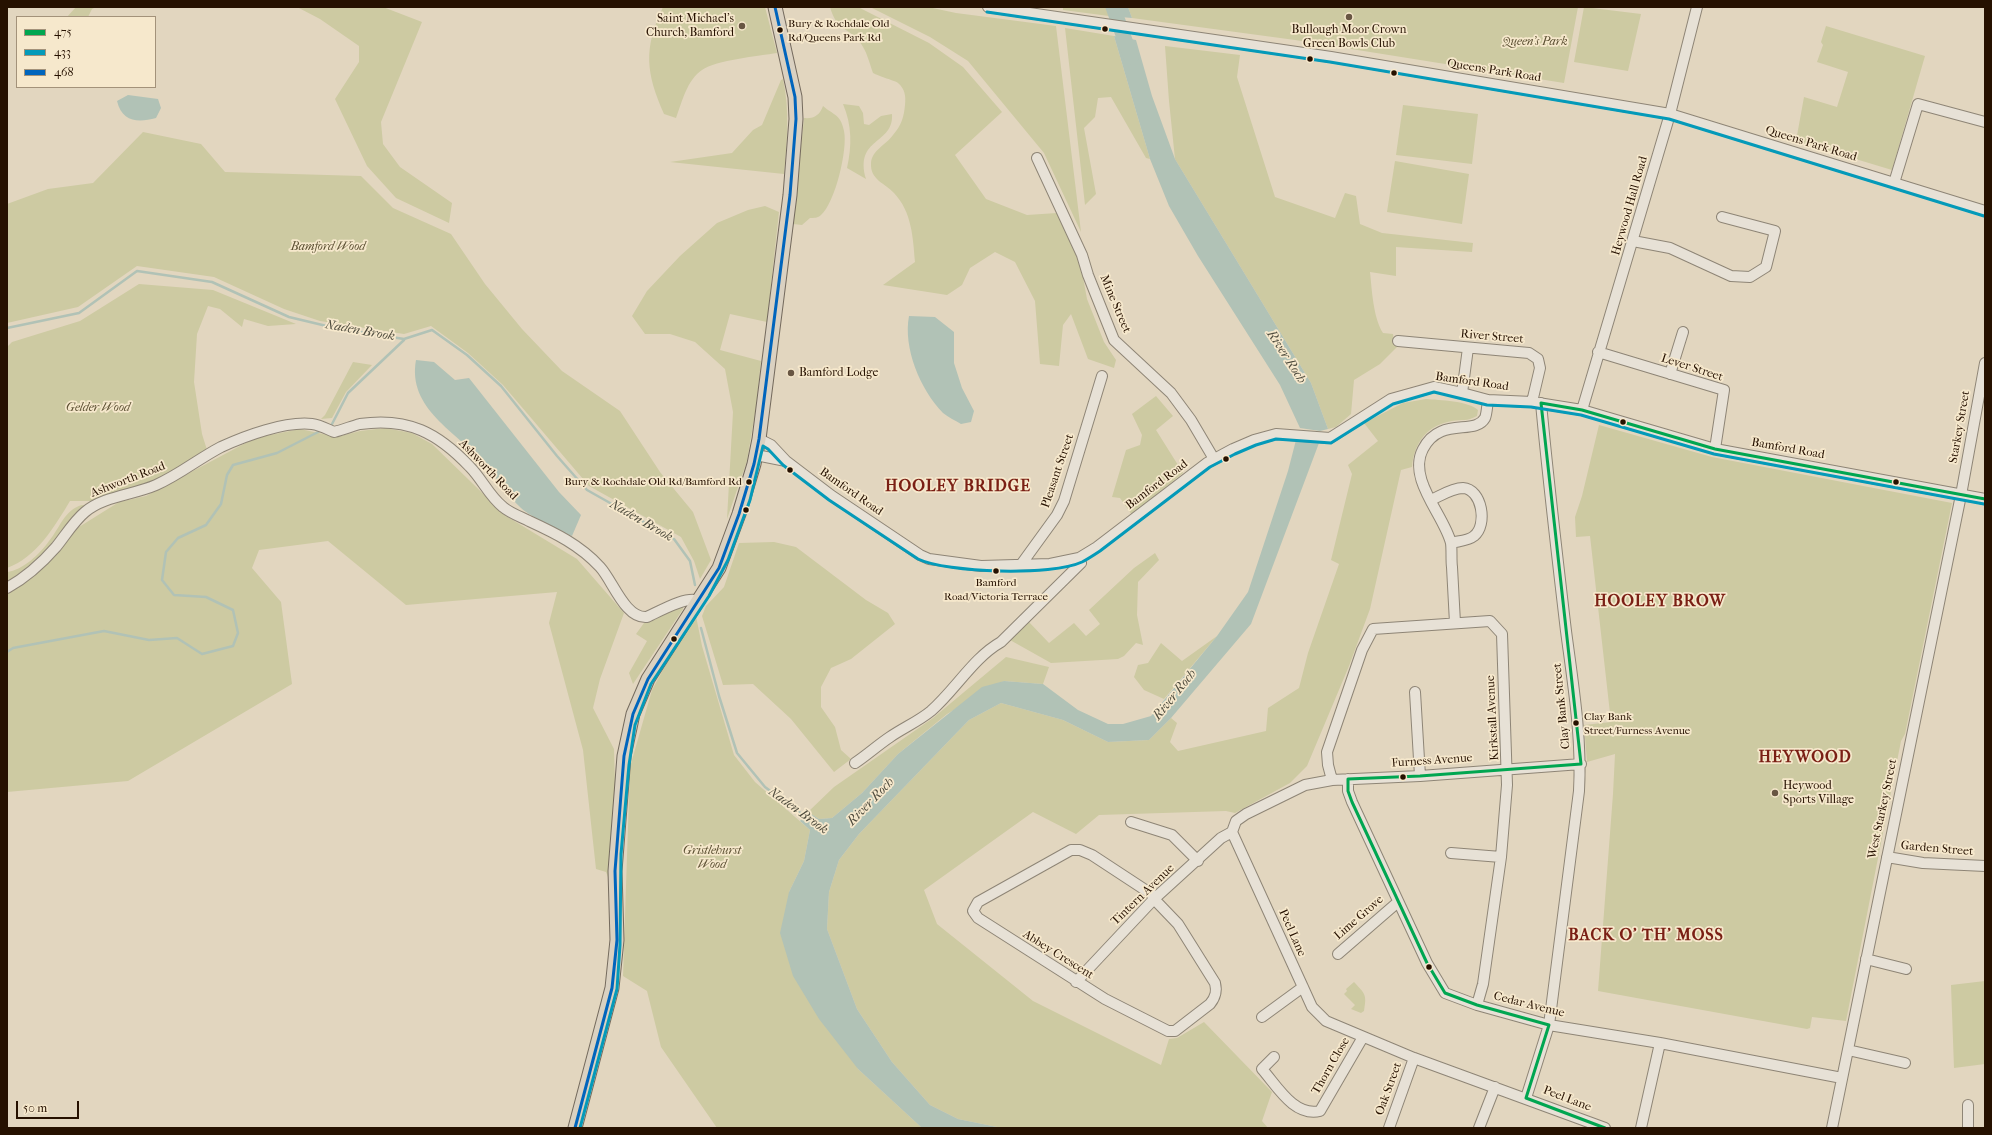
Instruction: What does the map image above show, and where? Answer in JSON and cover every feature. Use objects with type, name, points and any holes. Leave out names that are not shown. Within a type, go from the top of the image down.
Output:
[{"type":"main road","points":[[575,1128],[612,988],[617,940],[615,871],[624,756],[633,714],[648,679],[719,568],[740,514],[759,439],[790,195],[796,119],[795,97],[775,7]]},
{"type":"street","name":"Queens Park Road","points":[[988,7],[1375,64],[1670,114],[1985,211]]},
{"type":"street","name":"Heywood Hall Road","points":[[1582,410],[1670,114],[1697,7]]},
{"type":"street","points":[[1894,183],[1918,104],[1985,122]]},
{"type":"street","name":"Mine Street","points":[[1037,158],[1082,255],[1114,340],[1171,393],[1191,420],[1214,459]]},
{"type":"street","points":[[1633,241],[1670,248],[1731,276],[1750,277],[1766,267],[1775,231],[1722,217]]},
{"type":"street","points":[[1670,374],[1683,332]]},
{"type":"street","name":"River Street","points":[[1398,341],[1529,353],[1538,359],[1540,368],[1537,403]]},
{"type":"street","points":[[1462,393],[1468,348]]},
{"type":"street","name":"Lever Street","points":[[1598,352],[1724,390],[1715,449]]},
{"type":"street","name":"Starkey Street","points":[[1961,495],[1984,382],[1985,363]]},
{"type":"street","name":"Pleasant Street","points":[[1020,566],[1057,515],[1064,501],[1102,376]]},
{"type":"street","name":"Bamford Road","points":[[759,439],[771,445],[786,461],[832,496],[920,555],[940,561],[981,566],[1050,564],[1080,558],[1214,459],[1254,440],[1276,434],[1330,438],[1391,399],[1434,387],[1488,400],[1537,403],[1582,410],[1715,449],[1985,499]]},
{"type":"street","points":[[1455,622],[1450,543],[1420,477],[1422,450],[1434,436],[1441,431],[1455,427],[1473,427],[1481,423],[1486,415],[1488,400]]},
{"type":"street","name":"Clay Bank Street","points":[[1526,1098],[1549,1025],[1579,791],[1581,764],[1578,725],[1537,403]]},
{"type":"street","name":"Ashworth Road","points":[[7,588],[19,581],[55,548],[85,512],[101,503],[155,486],[221,448],[254,434],[294,425],[310,424],[320,426],[334,432],[358,425],[377,423],[402,424],[417,427],[441,441],[471,467],[504,509],[571,542],[600,567],[625,606],[635,615],[641,618],[647,617],[686,600],[695,599],[699,601]]},
{"type":"street","name":"Bamford Road","points":[[756,455],[786,461]]},
{"type":"street","points":[[1431,500],[1458,488],[1470,490],[1479,500],[1481,519],[1479,532],[1474,537],[1467,540],[1450,543]]},
{"type":"street","name":"West Starkey Street","points":[[1832,1128],[1886,857],[1961,495]]},
{"type":"street","points":[[855,764],[888,738],[929,712],[944,699],[977,660],[1001,642],[1081,563],[1080,558]]},
{"type":"street","name":"Kirkstall Avenue","points":[[1332,780],[1328,765],[1327,752],[1362,650],[1373,629],[1455,622],[1490,622],[1502,634],[1508,769],[1501,858],[1483,984],[1477,1005]]},
{"type":"street","points":[[1415,692],[1420,776]]},
{"type":"street","name":"Furness Avenue","points":[[1332,780],[1420,776],[1581,764]]},
{"type":"street","name":"Cedar Avenue","points":[[1348,779],[1348,791],[1352,802],[1427,963],[1445,993],[1477,1005],[1549,1025],[1660,1043],[1842,1078]]},
{"type":"street","points":[[1232,832],[1236,821],[1246,814],[1305,785],[1332,780]]},
{"type":"street","points":[[1131,822],[1172,835],[1198,861]]},
{"type":"street","name":"Tintern Avenue","points":[[1076,982],[1155,898],[1198,861],[1221,838],[1232,832]]},
{"type":"street","name":"Peel Lane","points":[[1232,832],[1312,1007],[1326,1021],[1414,1058],[1605,1128]]},
{"type":"street","name":"Abbey Crescent","points":[[1076,850],[1092,855],[1155,898],[1178,924],[1215,983],[1216,992],[1210,1004],[1179,1029],[1168,1031],[1105,999],[1076,982],[978,918],[973,910],[974,906],[978,902],[1061,854],[1076,850]]},
{"type":"street","points":[[1451,853],[1501,858]]},
{"type":"street","name":"Garden Street","points":[[1886,857],[1923,863],[1985,866]]},
{"type":"street","name":"Lime Grove","points":[[1338,954],[1398,902]]},
{"type":"street","points":[[1866,959],[1906,969]]},
{"type":"street","points":[[1262,1017],[1303,987]]},
{"type":"street","name":"Thorn Close","points":[[1274,1057],[1262,1069],[1292,1104],[1313,1113],[1320,1111],[1363,1037]]},
{"type":"street","points":[[1641,1128],[1660,1043]]},
{"type":"street","points":[[1848,1050],[1905,1063]]},
{"type":"street","name":"Oak Street","points":[[1389,1128],[1414,1058]]},
{"type":"street","points":[[1479,1128],[1495,1087]]},
{"type":"street","points":[[1968,1105],[1968,1128]]},
{"type":"green space","points":[[76,7],[96,7],[92,9],[88,16],[68,16]]},
{"type":"green space","points":[[297,7],[383,7],[422,22],[381,122],[383,144],[400,167],[452,203],[449,223],[396,198],[367,166],[335,99],[359,62],[359,46],[320,19]]},
{"type":"green space","points":[[663,7],[765,7],[777,53],[727,61],[702,70],[692,79],[676,118],[664,114],[653,86],[649,61],[652,36]]},
{"type":"green space","points":[[830,7],[858,7],[929,43],[963,67],[1002,112],[955,155],[986,199],[1027,215],[1057,213],[1062,219],[1080,261],[1087,299],[1104,342],[1116,360],[1114,368],[1088,359],[1071,314],[1063,325],[1059,366],[1040,364],[1035,301],[1015,262],[995,252],[970,268],[962,285],[947,295],[883,285],[915,262],[910,226],[905,208],[894,193],[875,177],[871,169],[872,158],[896,132],[902,121],[905,102],[904,90],[898,83],[873,73],[862,45],[854,36],[839,24]]},
{"type":"green space","points":[[870,7],[928,7],[956,13],[1056,26],[1081,232],[1044,153],[968,61],[930,37]]},
{"type":"green space","points":[[1063,7],[1106,7],[1109,16],[1063,10]]},
{"type":"green space","name":"Queen's Park","points":[[1128,7],[1578,7],[1564,83],[1295,40],[1132,18]]},
{"type":"green space","points":[[1584,7],[1641,14],[1628,71],[1574,62]]},
{"type":"green space","points":[[1826,26],[1925,56],[1892,170],[1796,141],[1804,97],[1837,107],[1848,72],[1817,62],[1823,45],[1821,42]]},
{"type":"green space","points":[[1065,28],[1114,36],[1150,159],[1146,158],[1111,97],[1098,98],[1095,117],[1084,128],[1096,194],[1085,205]]},
{"type":"green space","points":[[1165,46],[1240,55],[1237,77],[1275,197],[1335,218],[1345,193],[1356,196],[1360,224],[1382,233],[1473,243],[1472,252],[1396,247],[1396,276],[1370,272],[1374,303],[1380,327],[1383,333],[1393,334],[1394,341],[1398,346],[1380,364],[1354,380],[1351,414],[1336,427],[1328,429],[1311,383],[1175,159]]},
{"type":"green space","points":[[783,79],[787,103],[787,138],[784,174],[670,162],[732,153],[753,130],[762,125],[781,80]]},
{"type":"green space","points":[[843,104],[859,106],[863,113],[864,124],[869,125],[881,116],[892,114],[891,124],[887,131],[869,148],[865,155],[864,165],[866,179],[847,168],[850,152],[850,128]]},
{"type":"green space","points":[[1403,105],[1478,114],[1472,164],[1396,155]]},
{"type":"green space","points":[[823,106],[839,118],[843,125],[845,139],[839,175],[831,199],[821,215],[810,218],[802,225],[793,224],[804,118],[816,116]]},
{"type":"green space","name":"Bamford Wood","points":[[143,132],[201,144],[225,172],[361,176],[393,208],[451,234],[485,284],[522,329],[562,371],[620,411],[660,472],[693,512],[711,560],[700,579],[694,561],[681,537],[589,486],[503,385],[468,353],[431,326],[404,334],[320,321],[284,309],[214,277],[137,266],[78,307],[7,323],[7,204],[48,189],[93,183]]},
{"type":"green space","points":[[1395,161],[1469,174],[1462,224],[1387,212]]},
{"type":"green space","points":[[765,206],[779,212],[767,322],[730,314],[720,350],[761,361],[756,407],[747,461],[727,519],[733,412],[725,369],[695,342],[670,334],[645,334],[632,316],[647,291],[680,256],[717,223],[748,210]]},
{"type":"green space","name":"Gelder Wood","points":[[139,284],[213,290],[296,324],[268,326],[244,319],[242,327],[220,309],[208,306],[197,334],[194,382],[202,434],[207,450],[163,479],[99,501],[70,501],[51,531],[36,549],[27,557],[7,568],[7,347],[12,342],[80,321]]},
{"type":"green space","points":[[353,362],[372,365],[346,392],[332,418],[321,419],[325,415]]},
{"type":"green space","points":[[1156,396],[1173,416],[1156,430],[1183,473],[1132,515],[1120,498],[1112,497],[1126,450],[1140,445],[1142,435],[1132,414]]},
{"type":"green space","points":[[1426,399],[1454,402],[1474,407],[1478,410],[1477,416],[1467,420],[1452,421],[1435,426],[1423,436],[1419,443],[1413,458],[1412,467],[1401,470],[1370,609],[1349,666],[1307,766],[1290,783],[1235,813],[1226,811],[1099,815],[1076,834],[1033,812],[924,890],[937,924],[1033,1001],[1161,1065],[1169,1039],[1177,1038],[1204,1022],[1272,1092],[1262,1121],[1268,1128],[1002,1128],[958,1119],[930,1105],[892,1062],[857,1009],[827,929],[829,892],[839,860],[859,834],[969,720],[1001,703],[1063,720],[1108,742],[1149,740],[1171,718],[1177,723],[1170,742],[1178,751],[1266,731],[1268,708],[1299,688],[1308,653],[1339,564],[1331,560],[1352,474],[1348,465],[1378,441],[1364,423],[1403,403]]},
{"type":"green space","points":[[1599,425],[1712,457],[1952,503],[1905,734],[1901,741],[1846,1021],[1812,1017],[1810,1028],[1807,1029],[1598,991],[1615,754],[1587,762],[1584,725],[1611,722],[1590,536],[1576,537],[1575,517],[1582,496]]},
{"type":"green space","points":[[385,428],[412,433],[432,444],[506,516],[577,559],[624,613],[600,679],[593,708],[614,749],[615,784],[610,882],[606,872],[596,869],[583,750],[549,623],[557,592],[406,605],[328,541],[259,550],[252,568],[281,602],[292,684],[128,781],[7,792],[7,593],[56,553],[79,527],[119,502],[146,496],[255,438],[300,429],[337,437],[360,431]]},
{"type":"green space","points":[[82,505],[89,506],[61,538],[30,567],[7,583],[7,572],[13,571],[31,561],[53,536],[67,515],[76,507]]},
{"type":"green space","points":[[774,542],[796,547],[866,600],[888,613],[895,624],[851,659],[831,668],[821,687],[821,707],[835,727],[841,750],[851,759],[834,772],[791,719],[753,684],[723,685],[702,616],[706,606],[724,587],[739,543]]},
{"type":"green space","points":[[1155,553],[1159,560],[1138,582],[1137,615],[1143,645],[1136,643],[1124,656],[1118,659],[1051,663],[1010,640],[1028,621],[1049,643],[1074,623],[1086,636],[1100,624],[1089,610],[1134,568]]},
{"type":"green space","points":[[678,606],[683,606],[683,609],[633,684],[629,673],[647,641],[636,634],[644,623],[656,619]]},
{"type":"green space","name":"Gristlehurst Wood","points":[[695,611],[702,646],[734,755],[755,782],[810,830],[804,861],[789,892],[858,1069],[922,1128],[717,1128],[661,1047],[647,991],[623,976],[630,767],[652,690]]},
{"type":"green space","points":[[1217,636],[1164,699],[1144,690],[1134,677],[1138,665],[1148,663],[1161,643],[1182,661]]},
{"type":"green space","points":[[1006,657],[1049,667],[1043,684],[1004,681],[947,714],[898,754],[862,793],[832,818],[819,819],[808,812],[834,787],[933,718]]},
{"type":"green space","points":[[1985,981],[1985,1064],[1954,1068],[1951,985]]},
{"type":"green space","points":[[1354,982],[1363,992],[1365,998],[1364,1011],[1361,1013],[1351,1009],[1355,1005],[1344,994],[1347,991],[1346,989]]},
{"type":"water","points":[[1106,7],[1128,7],[1132,18],[1109,16]]},
{"type":"water","points":[[1114,36],[1136,40],[1152,96],[1175,159],[1311,383],[1328,429],[1320,431],[1300,428],[1280,385],[1198,256],[1169,206],[1150,159]]},
{"type":"water","points":[[128,95],[158,99],[161,108],[156,118],[149,120],[137,120],[127,117],[119,108],[117,101]]},
{"type":"water","points":[[909,316],[935,317],[954,332],[954,363],[962,388],[974,411],[971,422],[961,424],[943,413],[927,392],[915,368],[911,354],[908,328]]},
{"type":"water","points":[[416,360],[434,362],[455,380],[469,378],[559,492],[581,515],[572,536],[538,519],[521,508],[511,498],[484,463],[436,418],[426,406],[419,392],[415,377]]},
{"type":"water","points":[[1296,440],[1319,443],[1251,624],[1171,718],[1149,740],[1108,742],[1063,720],[1001,703],[969,720],[859,834],[839,860],[829,892],[827,929],[857,1009],[892,1062],[930,1105],[958,1119],[1002,1128],[922,1128],[858,1069],[819,1019],[793,976],[780,933],[789,892],[804,861],[810,830],[800,821],[808,812],[819,819],[832,818],[862,793],[898,754],[982,687],[1004,681],[1043,684],[1078,710],[1108,724],[1123,724],[1151,716],[1217,636],[1248,592],[1288,471]]},
{"type":"waterway","name":"River Roch","points":[[1113,7],[1131,57]]},
{"type":"waterway","name":"Naden Brook","points":[[7,328],[79,313],[137,271],[212,282],[289,317],[335,328],[404,339],[432,330],[467,355],[501,386],[557,456],[587,490],[674,539],[690,561],[695,585]]},
{"type":"waterway","points":[[329,427],[331,426],[348,393],[404,340]]},
{"type":"waterway","points":[[7,652],[13,648],[104,631],[149,640],[177,638],[202,654],[233,646],[238,633],[233,610],[206,597],[174,595],[162,580],[166,552],[178,538],[206,525],[221,504],[227,475],[233,465],[277,453],[322,430]]},
{"type":"waterway","name":"Naden Brook","points":[[701,628],[719,696],[737,753],[765,787],[806,817]]},
{"type":"transit line","name":"468","points":[[575,1128],[612,988],[617,940],[615,871],[624,756],[633,714],[648,679],[719,568],[739,514],[754,464],[759,439],[790,195],[796,119],[795,97],[775,7]]},
{"type":"transit line","name":"433","points":[[987,12],[1330,62],[1669,119],[1984,216]]},
{"type":"transit line","name":"433","points":[[580,1128],[617,989],[620,945],[621,854],[629,765],[635,725],[651,684],[709,596],[728,560],[750,500],[763,446],[768,449],[783,465],[829,500],[918,559],[932,564],[975,570],[1025,571],[1068,566],[1082,562],[1100,551],[1210,467],[1235,454],[1256,445],[1276,439],[1331,443],[1393,404],[1434,392],[1487,405],[1531,407],[1581,415],[1714,454],[1984,504]]},
{"type":"transit line","name":"475","points":[[1541,403],[1582,410],[1715,449],[1985,499]]},
{"type":"transit line","name":"475","points":[[1541,403],[1581,764]]},
{"type":"transit line","name":"475","points":[[1348,779],[1420,776],[1581,764]]},
{"type":"transit line","name":"475","points":[[1348,779],[1348,791],[1352,802],[1427,963],[1445,993],[1477,1005],[1549,1025]]},
{"type":"transit line","name":"475","points":[[1526,1098],[1549,1025]]},
{"type":"transit line","name":"475","points":[[1526,1098],[1605,1128]]},
{"type":"place","name":"Bullough Moor Crown Green Bowls Club","points":[[1349,17]]},
{"type":"place","name":"Saint Michael's Church, Bamford","points":[[742,26]]},
{"type":"place","name":"Bury & Rochdale Old Rd/Queens Park Rd","points":[[780,30]]},
{"type":"place","name":"Bamford Lodge","points":[[791,373]]},
{"type":"place","name":"Bury & Rochdale Old Rd/Bamford Rd","points":[[749,482]]},
{"type":"place","name":"Bamford Road/Victoria Terrace","points":[[996,571]]},
{"type":"place","name":"Clay Bank Street/Furness Avenue","points":[[1576,723]]},
{"type":"place","name":"Heywood Sports Village","points":[[1775,793]]},
{"type":"district","name":"HOOLEY BRIDGE","points":[[958,487]]},
{"type":"district","name":"HOOLEY BROW","points":[[1660,602]]},
{"type":"district","name":"HEYWOOD","points":[[1805,758]]},
{"type":"district","name":"BACK O' TH' MOSS","points":[[1646,936]]}]
